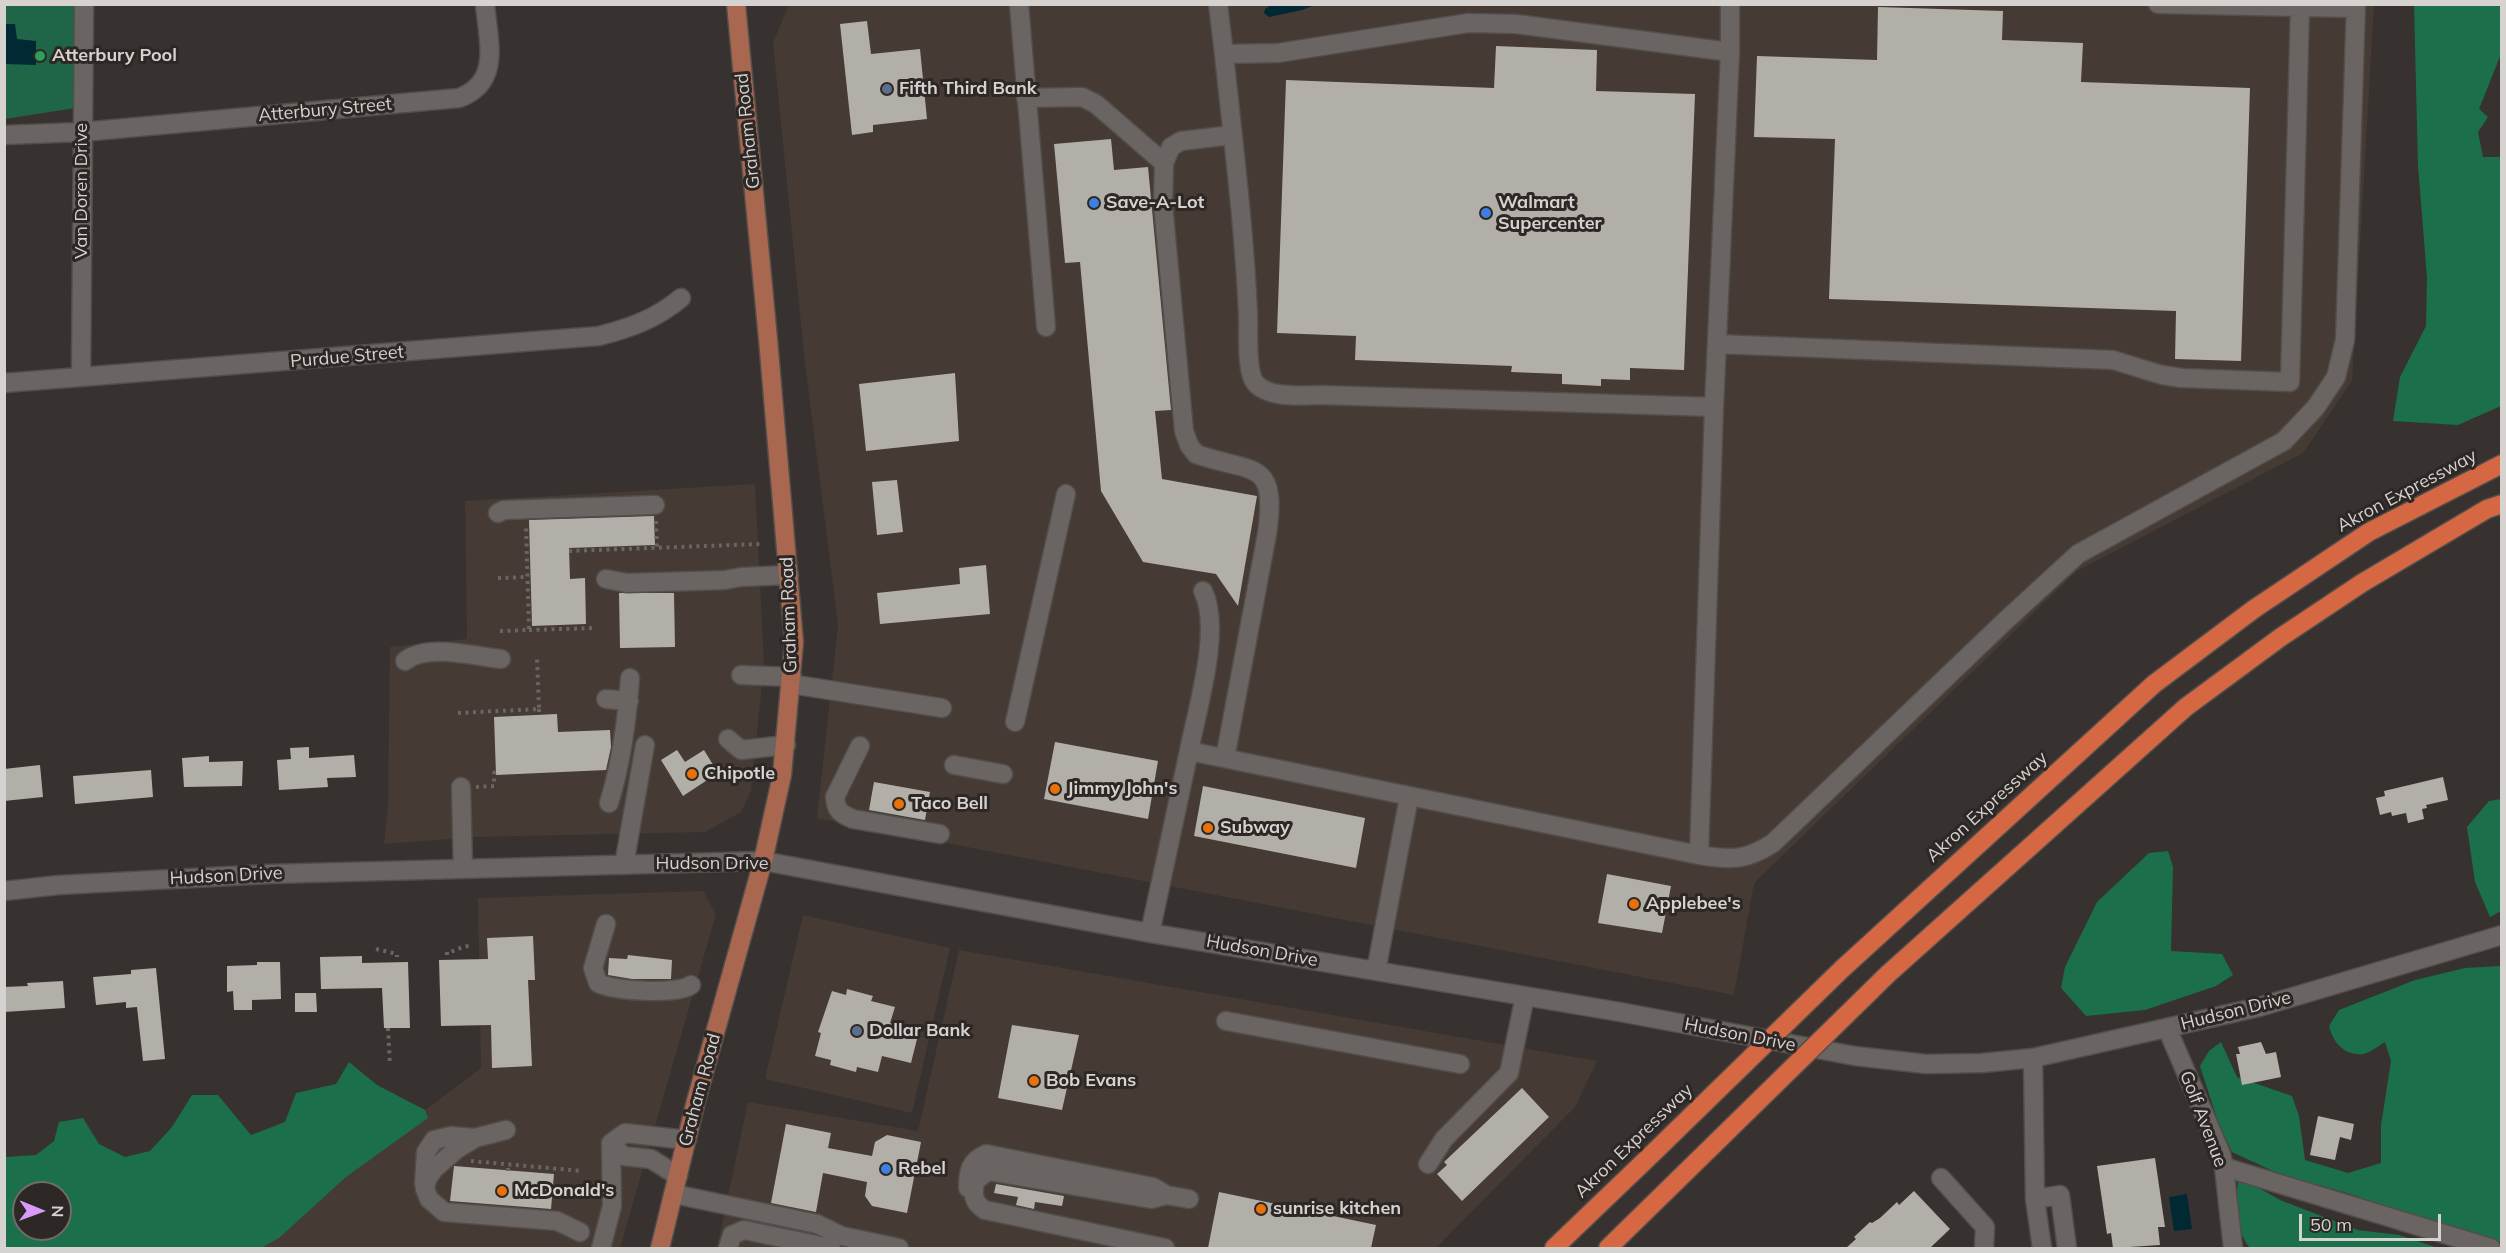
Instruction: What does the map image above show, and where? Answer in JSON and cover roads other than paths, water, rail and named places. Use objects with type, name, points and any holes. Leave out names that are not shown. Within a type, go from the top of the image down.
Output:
[{"type":"highway","name":"Akron Expressway","points":[[1554,1248],[1842,969],[2163,677],[2254,609],[2369,532],[2502,464]]},
{"type":"highway","points":[[1608,1248],[1888,974],[2186,707],[2281,637],[2362,583],[2487,509],[2502,504]]},
{"type":"main road","name":"Graham Road","points":[[660,1248],[763,861],[782,775],[792,680],[794,642],[789,575],[736,4]]},
{"type":"street","name":"Van Doren Drive","points":[[81,377],[84,4]]},
{"type":"street","name":"Atterbury Street","points":[[4,135],[82,132],[459,98],[476,90],[487,75],[489,44],[484,4]]},
{"type":"street","points":[[1018,4],[1046,327]]},
{"type":"street","points":[[1218,4],[1233,135],[1248,309],[1250,371],[1255,383],[1264,390],[1280,394],[1714,406]]},
{"type":"street","points":[[1699,855],[1730,4]]},
{"type":"street","points":[[1189,751],[1699,855],[1734,859],[1755,855],[1773,843],[2078,554],[2284,441],[2316,407],[2336,377],[2345,340],[2356,6],[2158,4]]},
{"type":"street","points":[[1717,344],[2113,360],[2162,375],[2182,378],[2290,382],[2300,7]]},
{"type":"street","points":[[1224,54],[1278,53],[1468,23],[1516,24],[1730,52]]},
{"type":"street","points":[[1026,98],[1082,98],[1096,104],[1164,163]]},
{"type":"street","points":[[1225,758],[1267,534],[1271,509],[1270,492],[1258,473],[1231,462],[1209,459],[1196,454],[1189,445],[1184,431],[1163,204],[1164,163],[1171,147],[1181,141],[1233,135]]},
{"type":"street","name":"Purdue Street","points":[[4,383],[599,336],[633,328],[666,310],[681,298]]},
{"type":"street","points":[[1015,722],[1066,494]]},
{"type":"street","points":[[498,513],[504,510],[656,508]]},
{"type":"street","points":[[606,579],[627,583],[725,580],[741,576],[789,575]]},
{"type":"street","points":[[1150,933],[1189,751],[1210,639],[1209,603],[1203,591]]},
{"type":"street","points":[[405,661],[412,655],[424,652],[456,653],[501,659]]},
{"type":"street","points":[[741,675],[792,680],[942,708]]},
{"type":"street","points":[[609,803],[624,745],[630,678]]},
{"type":"street","points":[[606,699],[629,701]]},
{"type":"street","points":[[728,739],[741,750],[786,745]]},
{"type":"street","points":[[624,865],[645,746]]},
{"type":"street","points":[[860,746],[835,797],[836,806],[841,814],[854,819],[940,834]]},
{"type":"street","points":[[954,765],[1004,774]]},
{"type":"street","points":[[460,787],[463,869]]},
{"type":"street","points":[[1376,971],[1409,797]]},
{"type":"street","name":"Hudson Drive","points":[[4,891],[59,885],[269,874],[763,861],[1150,933],[1525,996],[1875,1060],[1926,1064],[1982,1063],[2033,1058],[2167,1028],[2259,1007],[2502,935]]},
{"type":"street","points":[[606,924],[593,968],[597,983],[616,988],[678,990],[692,985]]},
{"type":"street","points":[[1428,1164],[1444,1139],[1509,1073],[1525,996]]},
{"type":"street","points":[[1226,1021],[1460,1064]]},
{"type":"street","name":"Golf Avenue","points":[[2167,1028],[2224,1167],[2233,1248]]},
{"type":"street","points":[[2033,1058],[2035,1199],[2042,1248]]},
{"type":"street","points":[[506,1130],[475,1138],[441,1137],[430,1145],[424,1162],[425,1189],[429,1199],[444,1212],[557,1221],[566,1223],[580,1232]]},
{"type":"street","points":[[611,1143],[625,1133],[687,1140]]},
{"type":"street","points":[[611,1143],[623,1156],[651,1159],[678,1176]]},
{"type":"street","points":[[603,1241],[612,1206],[611,1143]]},
{"type":"street","points":[[2224,1167],[2491,1248]]},
{"type":"street","points":[[1165,1248],[985,1210],[978,1206],[973,1196],[975,1181],[988,1171],[1151,1199],[1166,1195],[1189,1199]]},
{"type":"street","points":[[1941,1178],[1985,1227],[1984,1248]]},
{"type":"street","points":[[674,1194],[817,1224],[842,1236],[899,1248]]},
{"type":"street","points":[[2035,1199],[2060,1195],[2067,1248]]},
{"type":"street","points":[[728,1248],[732,1235],[744,1230],[831,1248]]},
{"type":"water","points":[[1271,5],[1315,5],[1269,17],[1264,13],[1265,9]]},
{"type":"water","name":"Atterbury Pool","points":[[5,24],[15,24],[17,39],[36,41],[36,65],[5,64]]},
{"type":"water","points":[[2187,1194],[2192,1229],[2174,1231],[2169,1197]]},
{"type":"place","name":"Atterbury Pool","points":[[40,56]]},
{"type":"place","name":"Fifth Third Bank","points":[[887,89]]},
{"type":"place","name":"Save-A-Lot","points":[[1094,203]]},
{"type":"place","name":"Walmart Supercenter","points":[[1486,213]]},
{"type":"place","name":"Chipotle","points":[[692,774]]},
{"type":"place","name":"Jimmy John's","points":[[1055,789]]},
{"type":"place","name":"Taco Bell","points":[[899,804]]},
{"type":"place","name":"Subway","points":[[1208,828]]},
{"type":"place","name":"Applebee's","points":[[1634,904]]},
{"type":"place","name":"Dollar Bank","points":[[857,1031]]},
{"type":"place","name":"Bob Evans","points":[[1034,1081]]},
{"type":"place","name":"Rebel","points":[[886,1169]]},
{"type":"place","name":"McDonald's","points":[[502,1191]]},
{"type":"place","name":"sunrise kitchen","points":[[1261,1209]]}]
